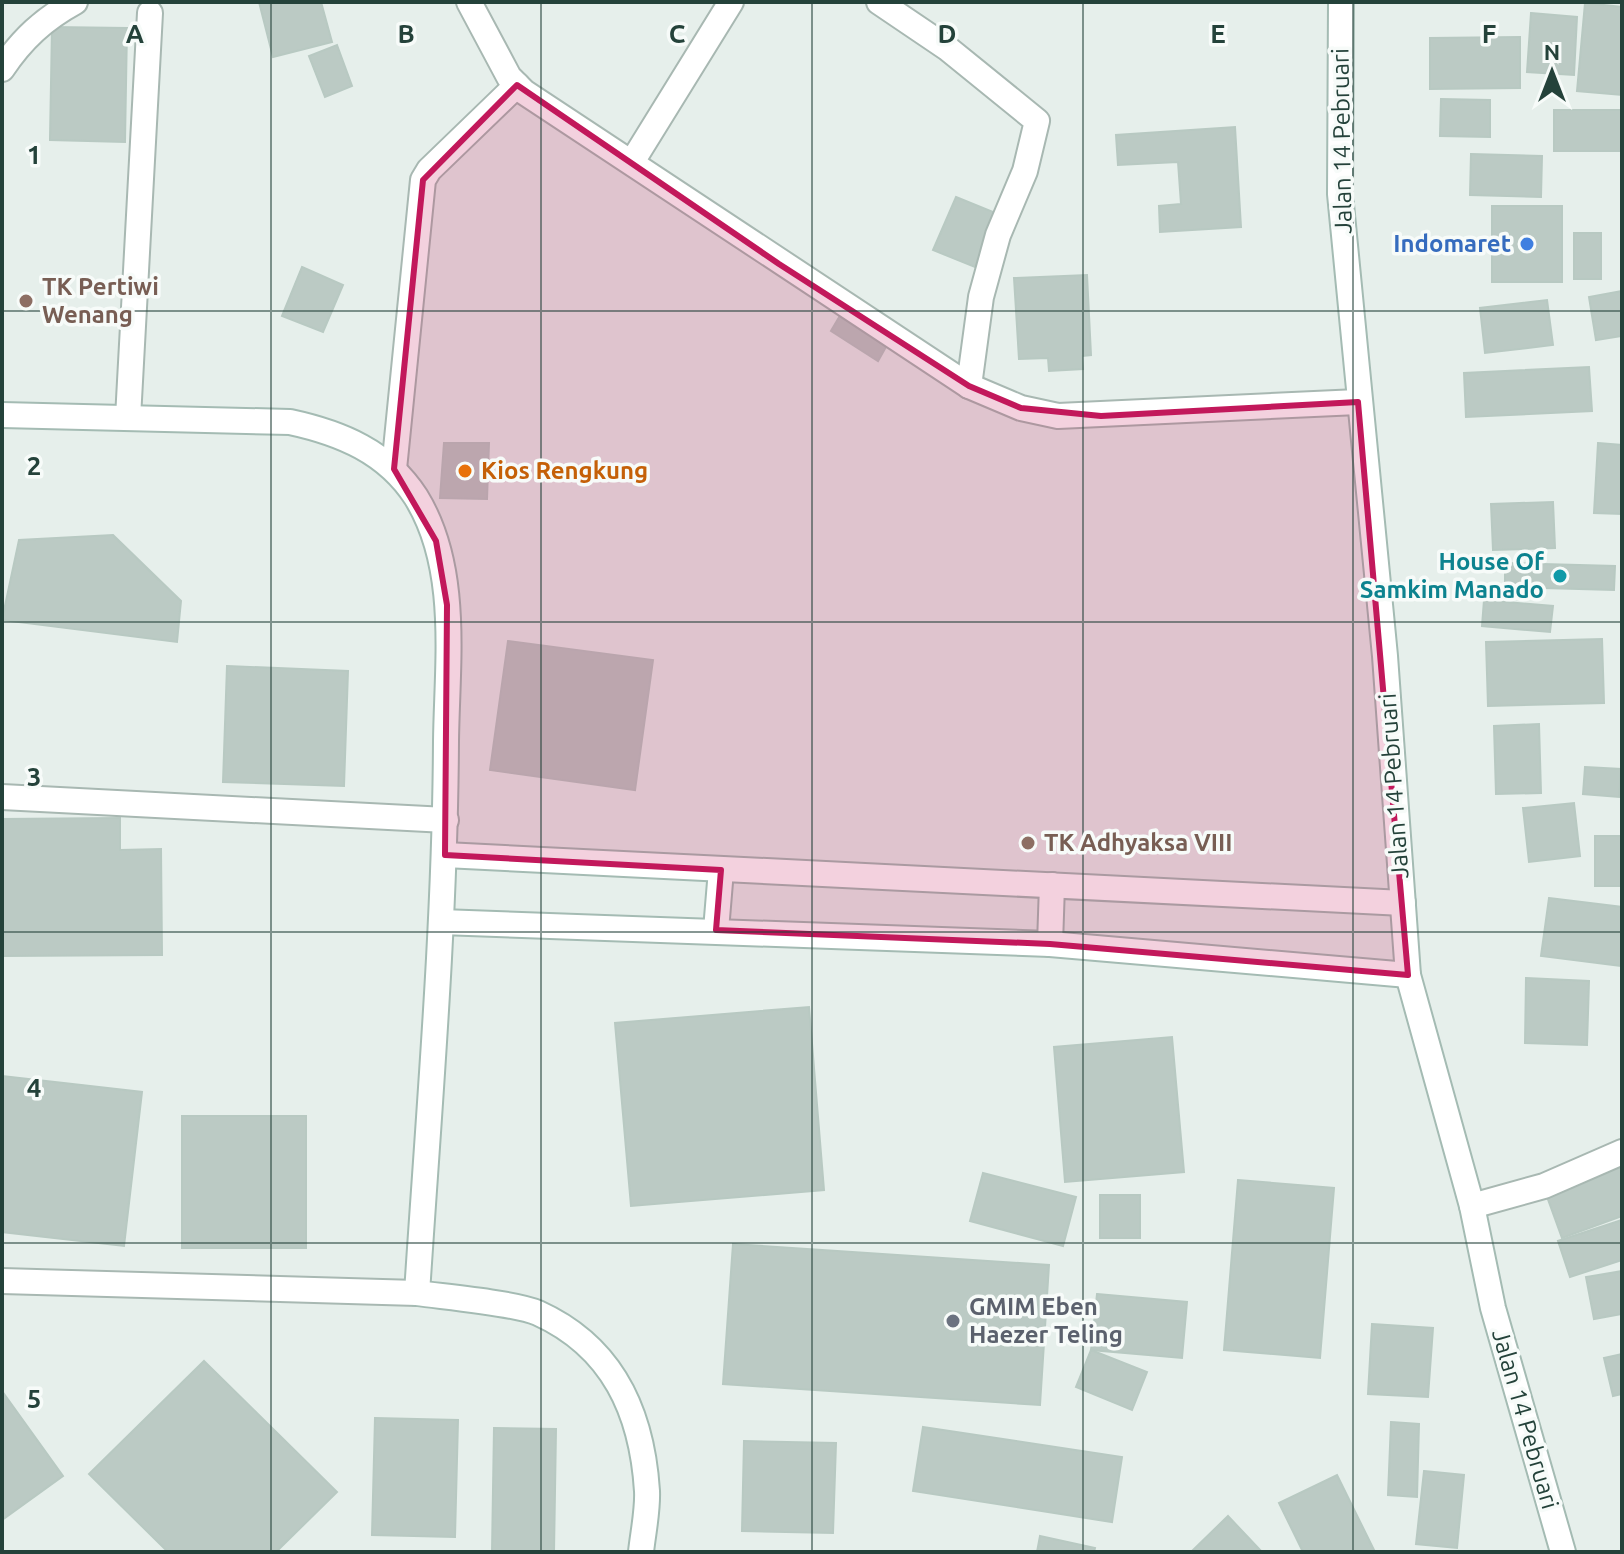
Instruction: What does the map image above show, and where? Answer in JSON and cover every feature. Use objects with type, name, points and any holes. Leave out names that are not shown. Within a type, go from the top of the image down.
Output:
[{"type":"street","points":[[2,69],[20,43],[50,16],[75,2]]},
{"type":"street","points":[[469,2],[517,85],[565,121],[632,162],[779,264],[969,386],[1021,408],[1058,416],[1358,402]]},
{"type":"street","points":[[632,162],[731,2]]},
{"type":"street","points":[[879,2],[947,48],[1037,121],[1025,171],[998,235],[981,297],[969,386]]},
{"type":"street","name":"Jalan 14 Pebruari","points":[[1341,2],[1340,194],[1385,656],[1408,975],[1472,1206],[1493,1308],[1563,1552]]},
{"type":"street","points":[[128,418],[150,13]]},
{"type":"street","points":[[394,469],[423,180],[429,170],[517,85]]},
{"type":"street","points":[[2,415],[290,422],[327,430],[362,446],[394,469],[416,498],[436,541],[447,605],[445,855],[417,1293]]},
{"type":"street","points":[[2,797],[446,820]]},
{"type":"street","points":[[445,855],[1403,903]]},
{"type":"street","points":[[716,930],[721,870]]},
{"type":"street","points":[[1050,944],[1052,885]]},
{"type":"street","points":[[441,922],[1050,944],[1408,975]]},
{"type":"street","points":[[1472,1206],[1544,1186],[1622,1152]]},
{"type":"street","points":[[2,1281],[417,1293],[536,1312],[593,1347],[617,1378],[635,1422],[647,1492],[641,1552]]},
{"type":"highlighted area","points":[[517,85],[779,264],[969,386],[1021,408],[1101,416],[1358,402],[1408,975],[1050,944],[716,930],[721,870],[445,855],[447,605],[436,541],[394,469],[423,180]]},
{"type":"building","points":[[259,2],[321,2],[332,42],[273,57]]},
{"type":"building","points":[[1585,3],[1622,7],[1622,95],[1577,91]]},
{"type":"building","points":[[1531,13],[1577,17],[1574,75],[1527,72]]},
{"type":"building","points":[[52,27],[127,28],[125,142],[50,140]]},
{"type":"building","points":[[1520,37],[1520,88],[1430,89],[1430,38]]},
{"type":"building","points":[[337,45],[352,86],[325,97],[309,56]]},
{"type":"building","points":[[1441,99],[1490,100],[1490,137],[1440,136]]},
{"type":"building","points":[[1554,110],[1622,110],[1622,151],[1554,151]]},
{"type":"building","points":[[1235,127],[1241,227],[1160,232],[1159,206],[1181,204],[1178,162],[1118,165],[1116,135]]},
{"type":"building","points":[[1471,154],[1542,156],[1541,197],[1470,195]]},
{"type":"building","points":[[956,197],[998,214],[975,267],[933,250]]},
{"type":"building","name":"Indomaret","points":[[1492,206],[1562,206],[1562,282],[1492,282]]},
{"type":"building","points":[[1574,233],[1601,233],[1601,279],[1574,279]]},
{"type":"building","points":[[302,267],[343,285],[323,332],[282,316]]},
{"type":"building","points":[[1087,275],[1091,355],[1082,356],[1083,369],[1049,371],[1048,358],[1019,359],[1014,278]]},
{"type":"building","points":[[1622,291],[1622,336],[1596,340],[1589,297]]},
{"type":"building","points":[[1547,300],[1553,345],[1485,353],[1480,308]]},
{"type":"building","points":[[841,314],[887,345],[878,361],[831,331]]},
{"type":"building","points":[[1589,367],[1592,411],[1466,417],[1464,373]]},
{"type":"building","name":"Kios Rengkung","points":[[444,443],[489,443],[487,499],[440,498]]},
{"type":"building","points":[[1598,443],[1622,445],[1622,514],[1594,513]]},
{"type":"building","points":[[1553,502],[1555,548],[1493,550],[1491,504]]},
{"type":"building","points":[[113,535],[181,601],[177,642],[2,620],[19,540]]},
{"type":"building","name":"House Of Samkim Manado","points":[[1505,563],[1615,566],[1614,590],[1505,587]]},
{"type":"building","points":[[1484,600],[1553,606],[1550,632],[1482,626]]},
{"type":"building","points":[[1602,639],[1604,703],[1488,706],[1486,642]]},
{"type":"building","points":[[508,641],[653,660],[635,790],[490,770]]},
{"type":"building","points":[[227,666],[348,671],[344,786],[223,782]]},
{"type":"building","points":[[1539,724],[1541,793],[1496,794],[1494,726]]},
{"type":"building","points":[[1585,767],[1621,769],[1619,797],[1583,794]]},
{"type":"building","points":[[1574,803],[1580,856],[1529,862],[1523,808]]},
{"type":"building","points":[[120,818],[120,850],[161,849],[162,955],[3,956],[2,819]]},
{"type":"building","points":[[1595,836],[1622,836],[1622,886],[1595,886]]},
{"type":"building","points":[[1549,898],[1622,907],[1622,966],[1541,956]]},
{"type":"building","points":[[1526,978],[1589,981],[1587,1045],[1525,1043]]},
{"type":"building","points":[[809,1007],[824,1190],[631,1206],[615,1023]]},
{"type":"building","points":[[1172,1037],[1184,1172],[1065,1182],[1054,1047]]},
{"type":"building","points":[[2,1076],[142,1092],[124,1246],[2,1232]]},
{"type":"building","points":[[182,1116],[306,1116],[306,1248],[182,1248]]},
{"type":"building","points":[[1622,1164],[1622,1216],[1562,1238],[1545,1191]]},
{"type":"building","points":[[983,1173],[1076,1197],[1063,1246],[970,1221]]},
{"type":"building","points":[[1238,1180],[1334,1188],[1320,1358],[1224,1350]]},
{"type":"building","points":[[1100,1195],[1140,1195],[1140,1238],[1100,1238]]},
{"type":"building","points":[[1622,1220],[1622,1260],[1570,1277],[1558,1241]]},
{"type":"building","points":[[733,1244],[1049,1265],[1040,1405],[723,1384]]},
{"type":"building","points":[[1622,1271],[1622,1314],[1594,1319],[1586,1277]]},
{"type":"building","points":[[1097,1294],[1187,1302],[1182,1358],[1091,1350]]},
{"type":"building","points":[[1372,1324],[1433,1328],[1428,1397],[1368,1394]]},
{"type":"building","points":[[1091,1350],[1147,1372],[1132,1410],[1076,1387]]},
{"type":"building","points":[[1622,1354],[1622,1394],[1613,1396],[1604,1358]]},
{"type":"building","points":[[204,1361],[337,1492],[276,1552],[168,1552],[89,1474]]},
{"type":"building","points":[[2,1391],[63,1476],[2,1520]]},
{"type":"building","points":[[375,1418],[458,1420],[455,1537],[372,1535]]},
{"type":"building","points":[[1391,1422],[1419,1424],[1417,1497],[1388,1495]]},
{"type":"building","points":[[923,1427],[1122,1457],[1112,1522],[913,1491]]},
{"type":"building","points":[[494,1428],[556,1429],[554,1552],[492,1552]]},
{"type":"building","points":[[744,1441],[836,1443],[833,1533],[742,1531]]},
{"type":"building","points":[[1424,1471],[1464,1475],[1457,1548],[1416,1544]]},
{"type":"building","points":[[1337,1475],[1375,1552],[1303,1552],[1279,1503]]},
{"type":"building","points":[[1228,1516],[1262,1552],[1191,1552]]},
{"type":"building","points":[[1040,1536],[1095,1548],[1094,1552],[1037,1552]]},
{"type":"place","name":"Indomaret","points":[[1527,244]]},
{"type":"place","name":"TK Pertiwi Wenang","points":[[26,301]]},
{"type":"place","name":"Kios Rengkung","points":[[465,471]]},
{"type":"place","name":"House Of Samkim Manado","points":[[1560,576]]},
{"type":"place","name":"TK Adhyaksa VIII","points":[[1028,843]]},
{"type":"place","name":"GMIM Eben Haezer Teling","points":[[953,1321]]}]
